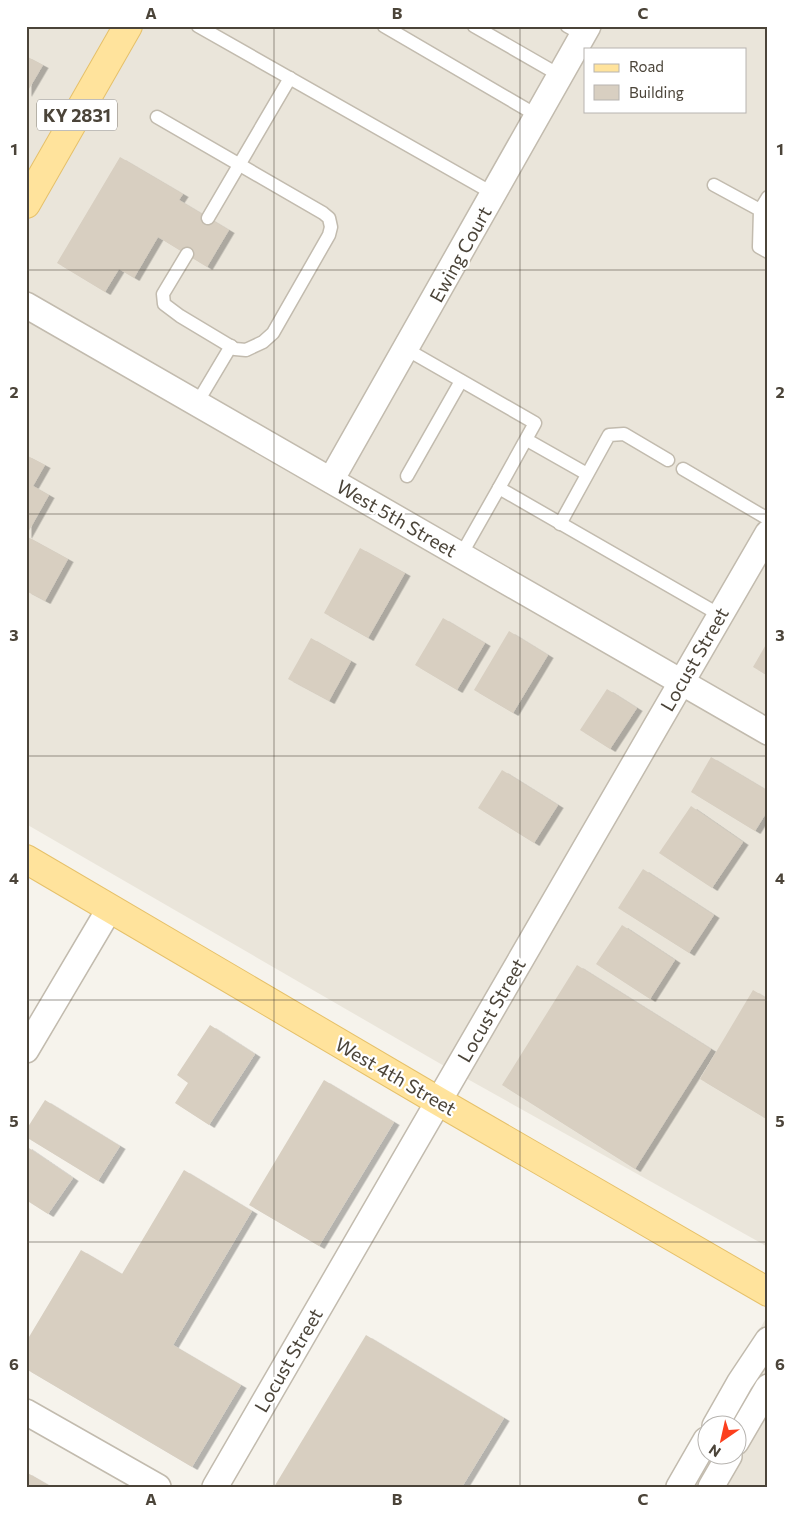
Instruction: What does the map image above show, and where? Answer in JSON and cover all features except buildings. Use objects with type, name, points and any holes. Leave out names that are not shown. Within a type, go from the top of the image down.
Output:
[{"type":"main road","name":"KY 2831","points":[[26,204],[128,26]]},
{"type":"main road","name":"West 4th Street","points":[[26,859],[768,1292]]},
{"type":"street","name":"Ewing Court","points":[[332,480],[561,76],[579,29]]},
{"type":"street","name":"West 5th Street","points":[[26,305],[768,732]]},
{"type":"street","name":"Locust Street","points":[[215,1487],[768,534]]},
{"type":"street","points":[[26,1050],[110,908]]},
{"type":"street","points":[[721,1416],[740,1382],[768,1340]]},
{"type":"street","points":[[746,1425],[768,1387]]},
{"type":"street","points":[[26,1412],[158,1487]]},
{"type":"street","points":[[679,1487],[696,1457]]},
{"type":"street","points":[[711,1487],[723,1466]]},
{"type":"lane","points":[[198,26],[494,194]]},
{"type":"lane","points":[[384,26],[538,116]]},
{"type":"lane","points":[[474,26],[561,76]]},
{"type":"lane","points":[[208,218],[290,78]]},
{"type":"lane","points":[[157,117],[323,213],[329,218],[331,227],[329,235],[273,333],[263,342],[246,350],[235,349],[180,316],[164,304],[164,294],[187,254]]},
{"type":"lane","points":[[714,185],[764,213]]},
{"type":"lane","points":[[768,198],[759,246],[768,252]]},
{"type":"lane","points":[[197,403],[231,346]]},
{"type":"lane","points":[[406,349],[536,424],[461,555]]},
{"type":"lane","points":[[407,476],[461,381]]},
{"type":"lane","points":[[560,524],[609,435],[624,434],[668,460]]},
{"type":"lane","points":[[527,440],[587,474]]},
{"type":"lane","points":[[683,469],[768,519]]},
{"type":"lane","points":[[499,488],[720,615]]},
{"type":"shaded area","points":[[26,26],[768,26],[768,1247],[446,1067],[26,824]]},
{"type":"shaded area","points":[[768,1314],[768,1487],[677,1487],[697,1466],[746,1466],[746,1416],[714,1416]]}]
